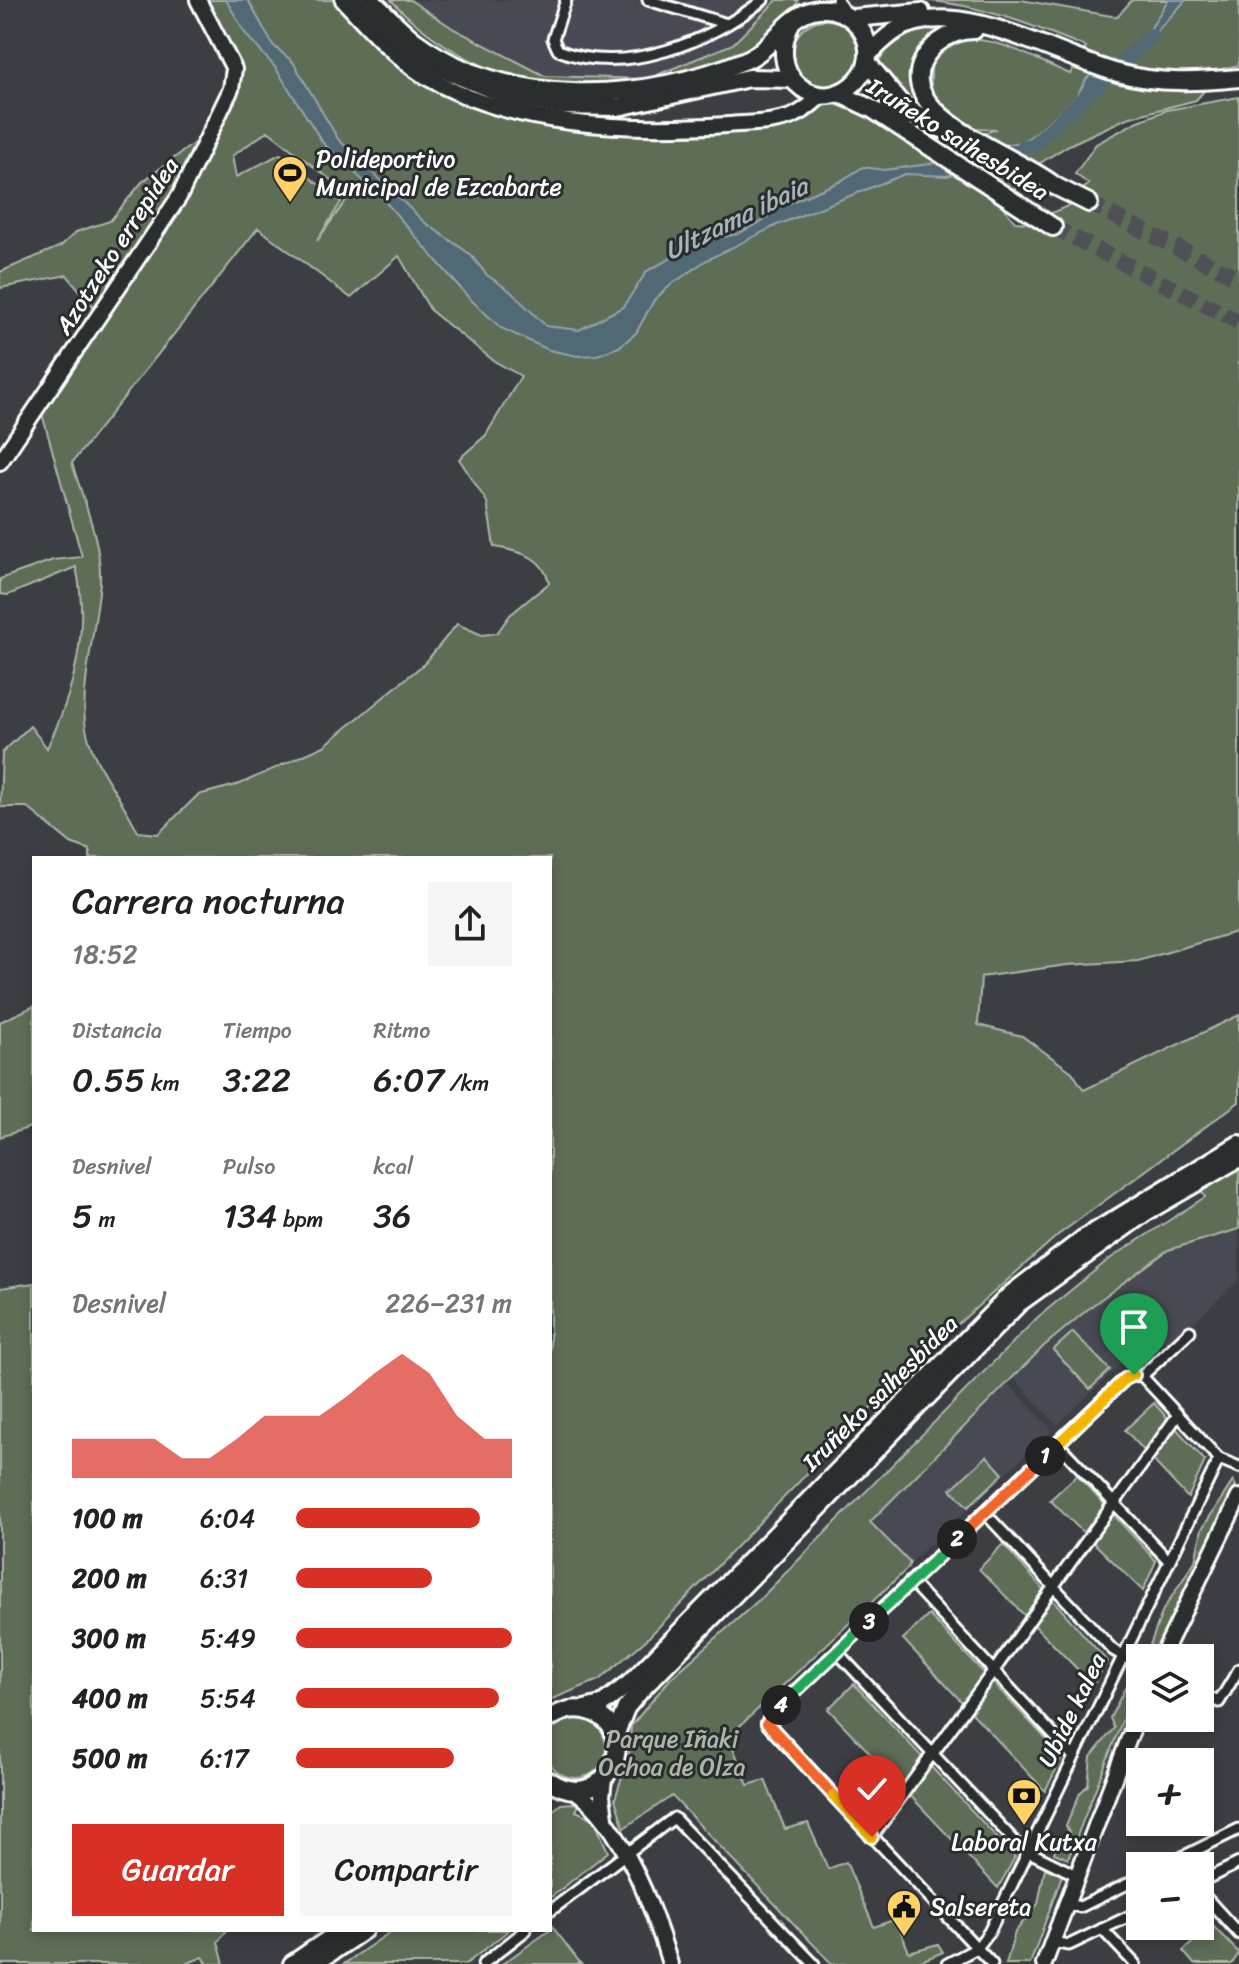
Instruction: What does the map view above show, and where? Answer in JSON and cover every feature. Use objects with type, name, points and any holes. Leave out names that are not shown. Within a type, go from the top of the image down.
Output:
[{"type":"highway","points":[[355,0],[398,42],[432,65],[510,97],[547,104],[618,107],[749,78],[797,84],[830,94],[856,81],[867,58],[864,33],[845,11],[829,9],[799,14],[768,48],[727,67],[644,88],[562,92],[493,78],[439,55],[407,33],[371,0]]},
{"type":"highway","points":[[378,0],[407,33]]},
{"type":"highway","name":"Iruñeko saihesbidea","points":[[845,11],[945,12],[980,19],[1068,56],[1151,80],[1239,78]]},
{"type":"highway","points":[[797,84],[781,53],[799,14]]},
{"type":"highway","name":"Iruñeko saihesbidea","points":[[1015,35],[964,22],[932,19],[904,26],[867,58],[903,106],[1089,203]]},
{"type":"highway","points":[[945,126],[927,102],[920,77],[930,50],[943,39],[972,29],[1043,53],[1068,56]]},
{"type":"highway","name":"Iruñeko saihesbidea","points":[[830,94],[912,136],[1053,227]]},
{"type":"highway","name":"Iruñeko saihesbidea","points":[[552,1717],[572,1709],[601,1705],[630,1683],[1011,1294],[1083,1239],[1239,1144]]},
{"type":"highway","name":"Iruñeko saihesbidea","points":[[604,1779],[616,1759],[615,1736],[626,1708],[641,1690],[1019,1303],[1134,1220],[1239,1158]]},
{"type":"highway","points":[[585,1709],[598,1715],[615,1736]]},
{"type":"highway","points":[[558,1787],[595,1786],[604,1779]]},
{"type":"highway","points":[[292,1964],[339,1932]]},
{"type":"highway","points":[[314,1964],[361,1932]]},
{"type":"street","name":"Azotzeko errepidea","points":[[0,462],[179,197],[231,89],[234,69],[198,0]]},
{"type":"street","points":[[343,0],[423,75],[485,103],[514,112],[625,125],[690,127],[770,122],[796,115],[830,94]]},
{"type":"street","points":[[566,0],[553,39],[558,50],[577,58],[628,58],[692,41],[727,24],[763,0]]},
{"type":"street","points":[[648,0],[727,24]]},
{"type":"street","points":[[796,115],[805,103],[797,84]]},
{"type":"street","points":[[1142,1376],[1190,1331]]},
{"type":"street","points":[[992,1964],[767,1723],[772,1713],[1125,1379],[1142,1376],[1219,1459],[1239,1467]]},
{"type":"street","points":[[874,1834],[1175,1419]]},
{"type":"street","points":[[1058,1444],[1169,1561]]},
{"type":"street","name":"Ubide kalea","points":[[977,1948],[989,1932],[1219,1459]]},
{"type":"street","points":[[1168,1644],[1239,1498]]},
{"type":"street","points":[[985,1513],[1126,1660]]},
{"type":"street","points":[[911,1582],[1073,1756]]},
{"type":"street","points":[[837,1652],[1028,1853],[1076,1875]]},
{"type":"street","points":[[1214,1700],[1219,1702],[1239,1669]]},
{"type":"street","points":[[1044,1964],[1131,1732]]},
{"type":"street","points":[[604,1779],[602,1796],[606,1821]]},
{"type":"street","points":[[558,1787],[588,1799],[606,1821],[653,1911],[670,1964]]},
{"type":"street","points":[[552,1909],[624,1852],[674,1818],[814,1964]]},
{"type":"street","points":[[1192,1852],[1239,1829]]},
{"type":"street","points":[[1214,1875],[1239,1863]]},
{"type":"street","points":[[1066,1904],[1080,1907],[1126,1885]]},
{"type":"street","points":[[1214,1906],[1239,1934]]},
{"type":"street","points":[[1052,1942],[1069,1945],[1126,1918]]},
{"type":"street","points":[[1102,1929],[1135,1964]]},
{"type":"street","points":[[483,1964],[523,1932]]},
{"type":"street","points":[[947,1964],[977,1948]]},
{"type":"shaded area","points":[[410,0],[777,0],[733,44],[647,79],[545,76],[454,29]]},
{"type":"shaded area","points":[[1239,1229],[1239,1279],[1150,1364],[1136,1350],[1057,1425],[1012,1376],[1093,1305],[1168,1250]]},
{"type":"shaded area","points":[[1007,1382],[1052,1430],[910,1563],[870,1522]]},
{"type":"green space","points":[[207,0],[355,0],[423,75],[514,112],[754,130],[824,100],[879,121],[891,132],[988,132],[996,129],[975,128],[956,119],[931,95],[931,64],[953,40],[970,39],[999,44],[1070,74],[1086,47],[984,11],[921,0],[1021,0],[1117,17],[1132,0],[1239,0],[1239,65],[1223,69],[1196,100],[1127,118],[1069,145],[1021,175],[1032,182],[1012,190],[999,202],[1015,222],[1031,223],[1043,230],[1055,220],[1049,214],[1070,205],[1080,207],[1091,196],[1083,189],[1089,184],[1075,174],[1096,144],[1136,122],[1167,110],[1239,97],[1239,931],[1138,961],[1067,965],[981,977],[978,1025],[1022,1036],[1072,1072],[1084,1090],[1239,1015],[1239,1102],[1058,1235],[913,1364],[646,1640],[599,1680],[552,1699],[552,856],[90,856],[90,850],[71,843],[27,807],[0,807],[2,753],[30,726],[47,748],[65,705],[77,660],[81,614],[76,567],[8,595],[0,594],[0,579],[53,560],[82,557],[41,410],[97,311],[67,275],[0,288],[0,272],[61,246],[76,232],[110,221],[142,182],[225,120],[242,66]],"holes":[[[268,131],[350,195],[317,241],[341,202],[280,154],[236,177],[232,156]],[[258,228],[351,298],[399,256],[431,311],[494,361],[521,376],[486,435],[459,459],[487,502],[494,547],[535,560],[549,583],[510,615],[497,633],[482,635],[457,624],[425,663],[324,746],[240,784],[198,795],[158,834],[138,832],[99,766],[85,722],[85,690],[100,567],[91,521],[72,463]]]},
{"type":"green space","points":[[391,0],[410,0],[454,29],[545,76],[647,79],[733,44],[777,0],[798,0],[791,15],[778,30],[745,56],[645,82],[610,88],[575,89],[524,80],[474,62],[429,34]]},
{"type":"green space","points":[[832,20],[850,29],[857,40],[857,66],[850,77],[839,84],[820,86],[802,77],[795,66],[793,47],[802,29],[813,22]]},
{"type":"green space","points":[[924,26],[956,27],[925,48],[930,114],[900,92],[879,61],[896,36]]},
{"type":"green space","points":[[32,1007],[32,1127],[0,1137],[0,1022]]},
{"type":"green space","name":"Parque Iñaki Ochoa de Olza","points":[[1239,1168],[1239,1229],[1168,1250],[1093,1305],[1044,1346],[870,1522],[910,1563],[907,1569],[725,1740],[730,1740],[748,1785],[765,1780],[785,1829],[808,1823],[828,1869],[846,1862],[874,1927],[896,1919],[909,1952],[938,1944],[943,1952],[914,1964],[832,1964],[672,1796],[624,1828],[615,1799],[629,1754],[631,1726],[670,1679],[761,1598],[1038,1317],[1108,1260],[1205,1197],[1201,1189]]},
{"type":"green space","points":[[32,1283],[32,1932],[226,1932],[218,1942],[224,1964],[208,1964],[203,1957],[185,1964],[0,1964],[0,1288]]},
{"type":"green space","points":[[1073,1332],[1110,1370],[1090,1389],[1053,1350]]},
{"type":"green space","points":[[1154,1403],[1205,1461],[1188,1498],[1125,1430]]},
{"type":"green space","points":[[987,1456],[1003,1474],[968,1507],[951,1489]]},
{"type":"green space","points":[[1077,1475],[1156,1561],[1143,1591],[1050,1500]]},
{"type":"green space","points":[[1233,1481],[1236,1486],[1160,1644],[1150,1644],[1163,1610],[1195,1561],[1202,1529]]},
{"type":"green space","points":[[1003,1544],[1107,1661],[1093,1685],[979,1569]]},
{"type":"green space","points":[[929,1615],[1063,1757],[1045,1791],[903,1639]]},
{"type":"green space","points":[[854,1684],[1015,1857],[998,1888],[828,1709]]},
{"type":"green space","points":[[1125,1688],[1126,1711],[1068,1859],[1054,1853],[1057,1842],[1069,1832],[1066,1826],[1080,1793],[1088,1785],[1091,1757],[1114,1728],[1110,1718]]},
{"type":"green space","points":[[564,1720],[588,1720],[598,1726],[604,1736],[604,1760],[598,1770],[576,1778],[554,1770],[554,1726]]},
{"type":"green space","points":[[561,1804],[579,1805],[576,1811],[594,1819],[608,1852],[552,1896],[552,1811]]},
{"type":"green space","points":[[1045,1868],[1062,1875],[1030,1964],[1006,1964],[1015,1932],[1038,1904]]},
{"type":"green space","points":[[552,1926],[581,1964],[502,1964],[547,1932],[552,1932]]},
{"type":"green space","points":[[1214,1927],[1239,1953],[1232,1964],[1194,1964],[1183,1951],[1195,1940],[1214,1940]]},
{"type":"green space","points":[[390,1932],[506,1932],[466,1964],[344,1964]]},
{"type":"water","points":[[226,0],[248,0],[273,45],[293,62],[338,139],[424,222],[470,254],[487,275],[510,291],[546,326],[579,330],[623,307],[647,271],[703,241],[737,234],[763,221],[777,208],[839,182],[863,167],[884,170],[930,164],[972,150],[1021,142],[1036,133],[1076,97],[1087,78],[1120,57],[1151,28],[1168,0],[1186,0],[1144,45],[1038,140],[1031,151],[947,176],[905,174],[777,225],[705,261],[672,284],[654,300],[636,333],[619,347],[597,355],[578,356],[549,350],[501,328],[469,298],[383,199],[323,143],[275,67],[247,36]]},
{"type":"waterway","name":"Ultzama ibaia","points":[[1023,147],[1034,144],[1151,35]]},
{"type":"tunnel","points":[[1089,203],[1239,279]]},
{"type":"tunnel","points":[[1053,227],[1239,322]]},
{"type":"place","name":"Polideportivo Municipal de Ezcabarte","points":[[290,204]]},
{"type":"place","name":"Laboral Kutxa","points":[[1024,1827]]},
{"type":"place","name":"Salsereta","points":[[904,1938]]},
{"type":"route","points":[[872,1837],[767,1723],[772,1713],[1125,1379],[1134,1375]]}]
